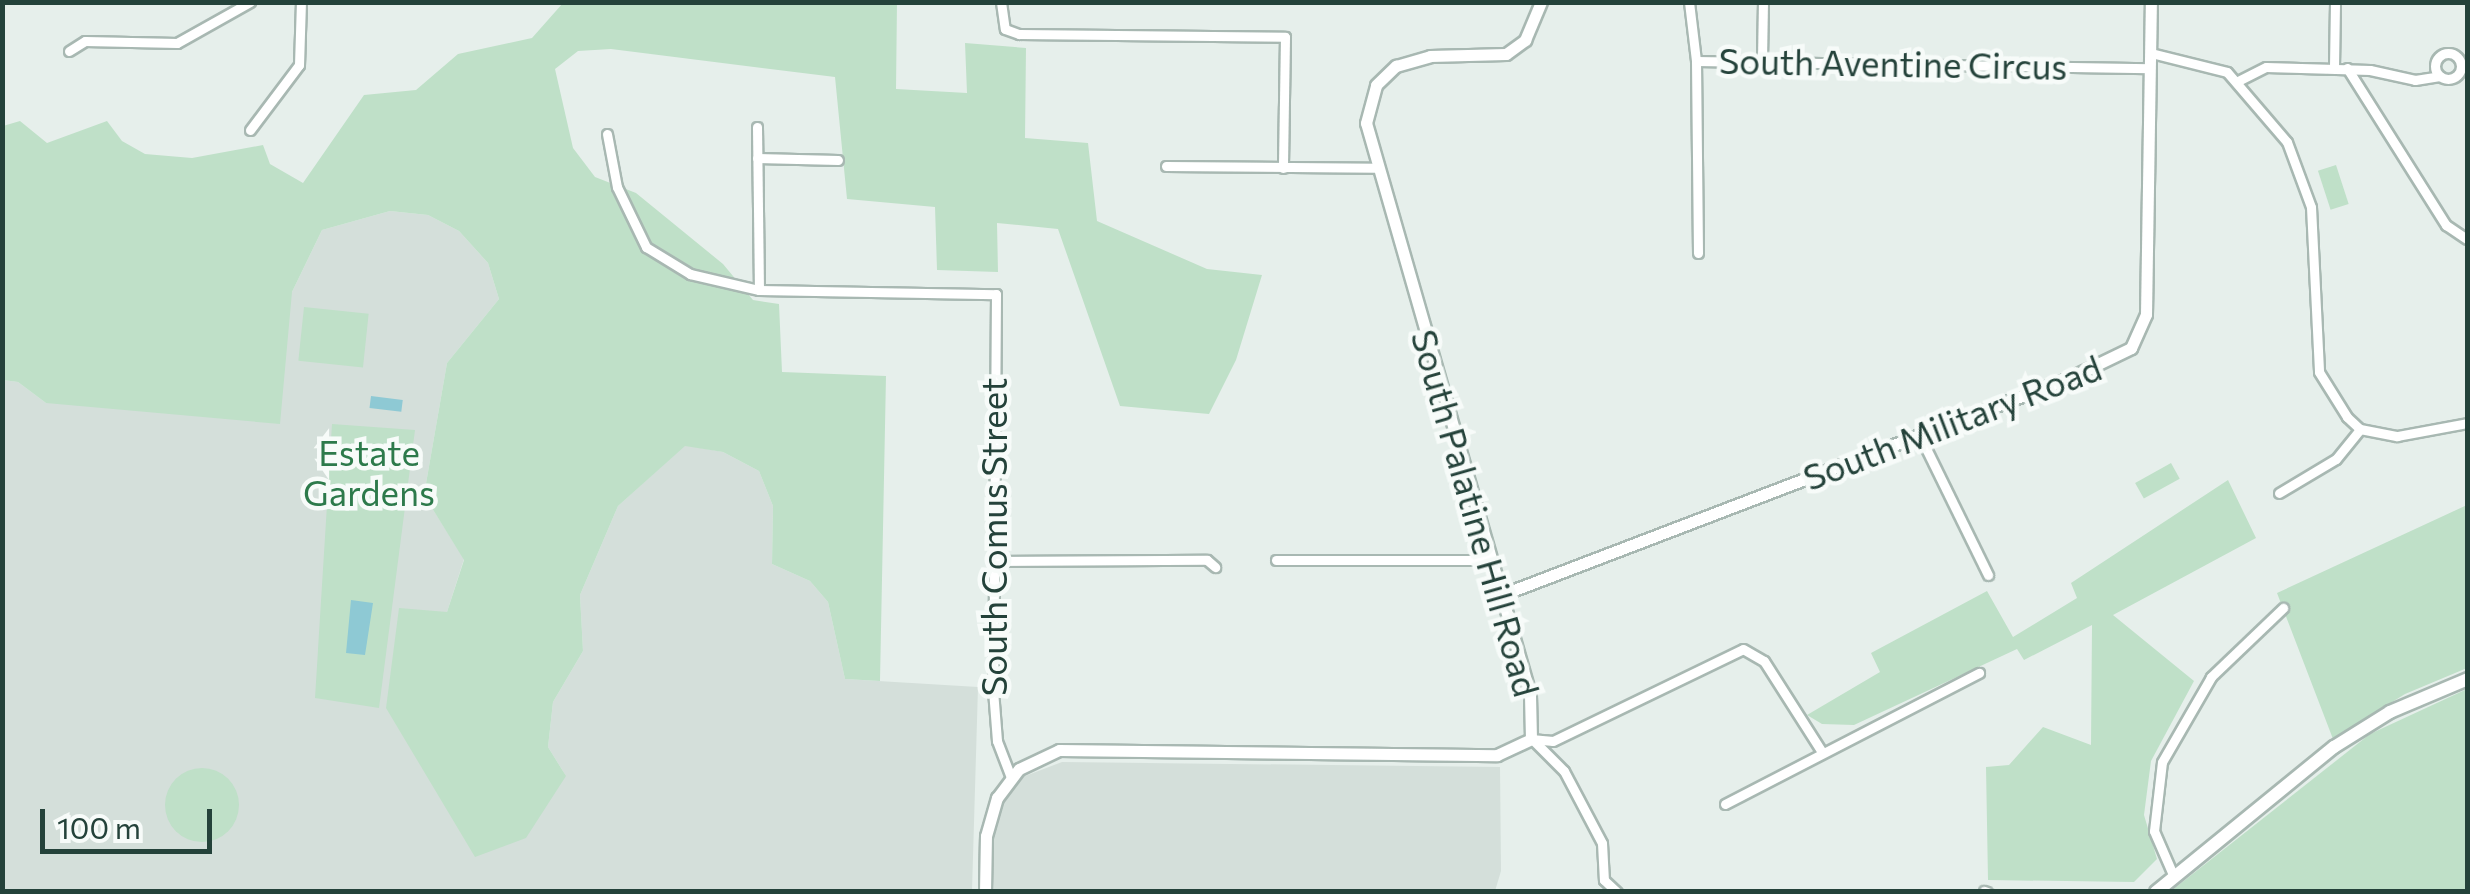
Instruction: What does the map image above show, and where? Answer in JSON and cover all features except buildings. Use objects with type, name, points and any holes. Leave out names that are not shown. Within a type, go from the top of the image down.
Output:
[{"type":"main road","points":[[2156,892],[2364,727],[2468,679]]},
{"type":"street","points":[[70,50],[85,40],[177,43],[250,2]]},
{"type":"street","points":[[250,130],[299,65],[300,2]]},
{"type":"street","points":[[1001,2],[1005,29],[1285,37],[1282,168]]},
{"type":"street","name":"South Palatine Hill Road","points":[[1011,776],[1042,756],[1077,748],[1497,755],[1532,740],[1534,709],[1376,168],[1366,110],[1388,72],[1420,57],[1506,54],[1525,40],[1540,2]]},
{"type":"street","name":"South Aventine Circus","points":[[1689,2],[1696,61],[1762,58],[2150,68]]},
{"type":"street","points":[[1762,58],[1764,2]]},
{"type":"street","name":"South Military Road","points":[[1500,595],[2117,358],[2140,338],[2147,300],[2151,2]]},
{"type":"street","points":[[2334,67],[2335,2]]},
{"type":"street","points":[[2151,53],[2211,64],[2238,80],[2278,125],[2306,183],[2319,372],[2360,429],[2417,435],[2468,424]]},
{"type":"street","points":[[1696,61],[1698,253]]},
{"type":"street","points":[[2238,80],[2266,66],[2347,68],[2415,80],[2440,76]]},
{"type":"street","points":[[2347,68],[2446,225],[2466,240]]},
{"type":"street","points":[[607,134],[617,187],[646,247],[690,274],[759,290],[758,127]]},
{"type":"street","points":[[757,158],[838,160]]},
{"type":"street","points":[[1166,166],[1376,168]]},
{"type":"street","name":"South Comus Street","points":[[759,290],[996,294],[992,561],[995,732],[1011,776]]},
{"type":"street","points":[[2279,493],[2336,460],[2360,429]]},
{"type":"street","points":[[1919,434],[1988,574]]},
{"type":"street","points":[[992,561],[1207,560],[1215,567]]},
{"type":"street","points":[[1276,560],[1490,560]]},
{"type":"street","points":[[2174,876],[2154,831],[2162,762],[2211,677],[2283,608]]},
{"type":"street","points":[[1532,740],[1552,741],[1730,651],[1747,649],[1764,660],[1822,752]]},
{"type":"street","points":[[1725,804],[1978,674]]},
{"type":"street","points":[[1532,740],[1564,770],[1604,848],[1604,880],[1618,892]]},
{"type":"street","points":[[985,892],[987,826],[1011,776]]},
{"type":"shaded area","points":[[390,211],[428,215],[459,231],[488,263],[499,299],[447,363],[424,495],[464,559],[447,612],[566,776],[548,747],[553,702],[583,651],[580,595],[618,506],[685,445],[723,452],[759,471],[773,506],[772,564],[810,581],[828,602],[845,679],[978,687],[972,891],[3,892],[3,380],[18,382],[46,403],[292,292],[322,230]]},
{"type":"shaded area","points":[[1062,762],[1500,767],[1501,871],[1495,891],[992,892],[993,832],[1005,795],[1020,778]]},
{"type":"green space","points":[[563,3],[897,3],[896,89],[967,93],[965,43],[1026,48],[1025,138],[1088,143],[1097,221],[1207,269],[1262,275],[1236,360],[1209,414],[1120,406],[1058,229],[997,223],[998,272],[937,270],[935,207],[847,199],[835,77],[611,49],[578,51],[555,69],[573,148],[595,177],[636,193],[723,264],[753,300],[779,304],[782,372],[886,376],[880,681],[845,679],[828,602],[810,581],[772,564],[773,506],[759,471],[723,452],[685,446],[618,506],[580,595],[583,651],[553,702],[548,747],[566,776],[526,838],[475,857],[386,708],[399,608],[447,612],[464,560],[424,495],[447,363],[499,299],[488,263],[459,231],[428,215],[390,211],[322,230],[292,292],[280,424],[46,403],[18,382],[3,380],[3,126],[20,121],[47,143],[107,121],[122,141],[145,154],[192,158],[263,145],[270,164],[303,183],[364,95],[416,90],[458,54],[532,38]]},
{"type":"green space","points":[[2336,165],[2349,204],[2331,210],[2318,171]]},
{"type":"green space","points":[[304,307],[369,314],[363,367],[298,361]]},
{"type":"green space","name":"Estate Gardens","points":[[332,424],[415,430],[379,708],[315,698]]},
{"type":"green space","points":[[2171,463],[2180,479],[2144,499],[2135,483]]},
{"type":"green space","points":[[2228,480],[2256,538],[2113,615],[2194,681],[2151,761],[2144,815],[2157,859],[2134,882],[1988,880],[1986,767],[2009,765],[2043,727],[2091,745],[2092,625],[2024,660],[2017,649],[1854,725],[1822,724],[1807,715],[1880,672],[1871,653],[1987,591],[2013,637],[2077,598],[2071,583]]},
{"type":"green space","points":[[2467,505],[2467,668],[2405,694],[2333,739],[2277,593]]},
{"type":"green space","points":[[2467,689],[2467,891],[2171,891],[2370,734]]},
{"type":"green space","points":[[202,768],[228,779],[239,805],[228,831],[202,842],[176,831],[165,805],[176,779]]},
{"type":"water","points":[[371,396],[403,400],[401,412],[370,408]]},
{"type":"water","points":[[351,600],[373,603],[365,655],[346,653]]}]
